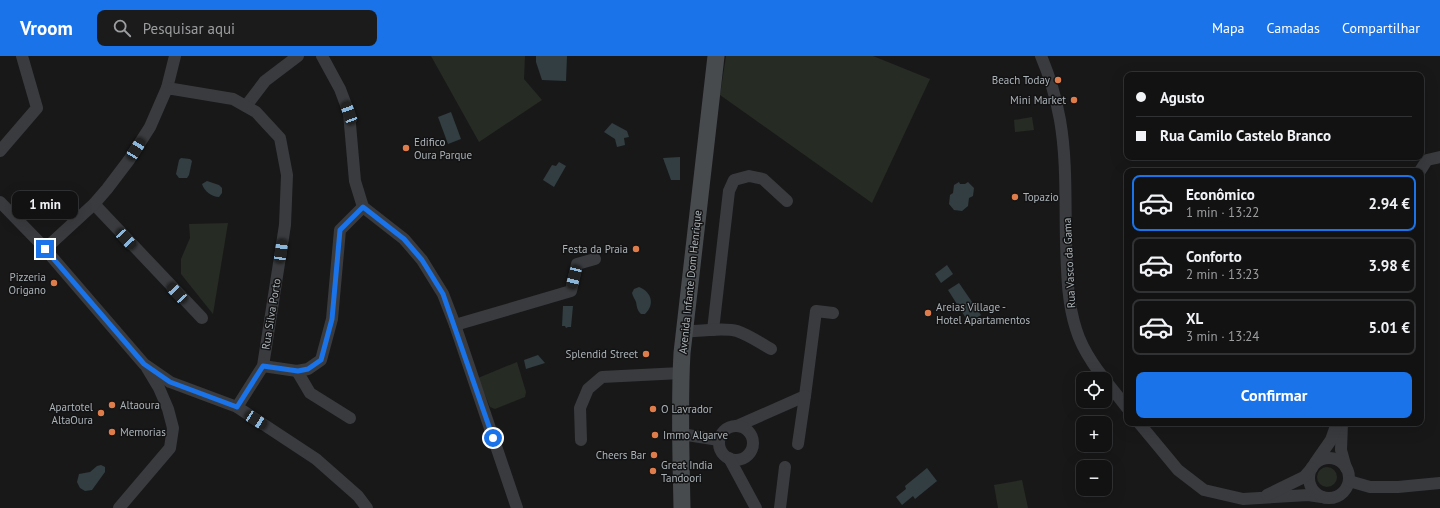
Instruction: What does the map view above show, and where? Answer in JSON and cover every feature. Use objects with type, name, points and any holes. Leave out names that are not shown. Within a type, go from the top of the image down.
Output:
[{"type":"street","points":[[0,150],[37,108],[22,56]]},
{"type":"street","points":[[45,249],[94,204],[129,160],[150,126],[167,88],[175,56]]},
{"type":"street","points":[[246,106],[265,81],[298,56]]},
{"type":"street","points":[[322,56],[340,89],[349,113],[355,181],[363,207],[404,239],[422,260],[443,294],[518,508]]},
{"type":"street","name":"Avenida Infante Dom Henrique","points":[[682,508],[681,373],[684,332],[716,56]]},
{"type":"street","name":"Rua Vasco da Gama","points":[[1041,56],[1050,79],[1060,120],[1065,173],[1068,279],[1071,312],[1076,331],[1086,353],[1124,404]]},
{"type":"street","name":"Rua Silva Porto","points":[[167,88],[233,99],[256,112],[280,138],[287,175],[285,225],[263,366],[237,407]]},
{"type":"street","points":[[1422,168],[1427,160],[1440,157]]},
{"type":"street","points":[[713,330],[729,191],[734,180],[749,176],[763,180],[787,201]]},
{"type":"street","points":[[0,202],[45,249],[144,364],[159,388],[168,409],[173,428],[170,448],[119,508]]},
{"type":"street","points":[[94,204],[202,318]]},
{"type":"street","points":[[263,366],[298,371],[308,369],[321,360],[332,319],[340,230],[363,207]]},
{"type":"street","points":[[455,325],[571,290],[578,264],[594,259]]},
{"type":"street","points":[[798,444],[816,311],[833,313]]},
{"type":"street","points":[[684,332],[713,330],[736,331],[750,337],[770,349]]},
{"type":"street","points":[[144,364],[170,382],[237,407],[316,459],[358,496],[367,508]]},
{"type":"street","points":[[298,371],[310,393],[350,418]]},
{"type":"street","points":[[581,440],[580,408],[588,389],[602,377],[681,373]]},
{"type":"street","points":[[168,409],[168,397],[173,391],[183,388]]},
{"type":"street","points":[[737,426],[805,396]]},
{"type":"street","points":[[730,426],[737,426],[743,427],[748,431],[751,435],[753,444],[745,457],[737,460],[723,455],[719,440],[723,431],[730,426]]},
{"type":"street","points":[[1141,426],[1178,470],[1204,490],[1242,499],[1308,495],[1322,498],[1333,498],[1338,496],[1346,489],[1349,481],[1348,471],[1341,450],[1342,426]]},
{"type":"street","points":[[1260,498],[1304,477],[1331,440],[1336,426]]},
{"type":"street","points":[[681,434],[719,440]]},
{"type":"street","points":[[729,458],[756,508]]},
{"type":"street","points":[[1322,498],[1316,494],[1310,486],[1309,478],[1313,466],[1321,460],[1334,459],[1343,464],[1346,468]]},
{"type":"street","points":[[780,508],[785,467]]},
{"type":"street","points":[[1349,481],[1370,487],[1398,487],[1440,483]]},
{"type":"shaded area","points":[[431,56],[525,56],[524,79],[542,100],[479,142]]},
{"type":"shaded area","points":[[536,56],[567,56],[566,81],[542,80],[536,62]]},
{"type":"shaded area","points":[[726,56],[873,56],[930,79],[872,203],[720,95]]},
{"type":"shaded area","points":[[451,112],[461,139],[448,144],[438,117]]},
{"type":"shaded area","points":[[1032,117],[1034,130],[1015,132],[1014,120]]},
{"type":"shaded area","points":[[612,123],[627,131],[629,137],[624,138],[625,145],[617,147],[615,139],[604,132]]},
{"type":"shaded area","points":[[680,157],[680,180],[671,180],[663,158]]},
{"type":"shaded area","points":[[181,158],[190,159],[192,161],[187,178],[179,178],[176,174],[179,160]]},
{"type":"shaded area","points":[[559,162],[566,166],[554,187],[543,180],[552,165],[556,166]]},
{"type":"shaded area","points":[[207,181],[219,185],[222,188],[222,193],[219,197],[211,195],[206,191],[202,184]]},
{"type":"shaded area","points":[[959,182],[960,184],[965,184],[968,182],[974,188],[973,196],[969,198],[968,206],[962,211],[954,210],[949,204],[950,195],[953,193],[954,185]]},
{"type":"shaded area","points":[[228,223],[213,314],[181,274],[181,259],[190,238],[189,224]]},
{"type":"shaded area","points":[[947,265],[953,274],[941,283],[935,274]]},
{"type":"shaded area","points":[[959,283],[981,315],[969,323],[948,290]]},
{"type":"shaded area","points":[[639,287],[647,292],[651,299],[650,307],[645,314],[641,314],[637,308],[632,293],[634,289]]},
{"type":"shaded area","points":[[563,306],[573,306],[571,327],[566,328],[565,326],[562,326]]},
{"type":"shaded area","points":[[538,355],[545,363],[526,369],[524,360]]},
{"type":"shaded area","points":[[517,362],[526,392],[525,397],[495,409],[490,407],[478,378]]},
{"type":"shaded area","points":[[101,465],[105,467],[105,472],[92,490],[85,491],[80,488],[77,482],[79,474],[90,472],[97,466]]},
{"type":"shaded area","points":[[1327,467],[1334,470],[1337,477],[1334,484],[1327,487],[1320,484],[1317,477],[1320,470]]},
{"type":"shaded area","points":[[927,468],[937,481],[915,499],[913,496],[902,505],[896,497],[906,489],[905,486]]},
{"type":"shaded area","points":[[1022,480],[1028,508],[998,508],[994,485]]},
{"type":"place","name":"Beach Today","points":[[1058,80]]},
{"type":"place","name":"Mini Market","points":[[1074,100]]},
{"type":"place","name":"Edifico Oura Parque","points":[[406,148]]},
{"type":"place","name":"Topazio","points":[[1015,197]]},
{"type":"place","name":"Festa da Praia","points":[[636,249]]},
{"type":"place","name":"Pizzeria Origano","points":[[54,283]]},
{"type":"place","name":"Areias Village - Hotel Apartamentos","points":[[928,313]]},
{"type":"place","name":"Splendid Street","points":[[646,354]]},
{"type":"place","name":"Altaoura","points":[[112,405]]},
{"type":"place","name":"O Lavrador","points":[[653,409]]},
{"type":"place","name":"Apartotel AltaOura","points":[[101,413]]},
{"type":"place","name":"Memorias","points":[[112,432]]},
{"type":"place","name":"Immo Algarve","points":[[655,435]]},
{"type":"place","name":"Cheers Bar","points":[[654,455]]},
{"type":"place","name":"Great India Tandoori","points":[[653,471]]},
{"type":"route","points":[[45,249],[144,364],[170,382],[237,407],[252,386],[263,366],[298,371],[308,369],[321,360],[332,319],[340,230],[363,207],[404,239],[422,260],[443,294],[493,438]]}]
